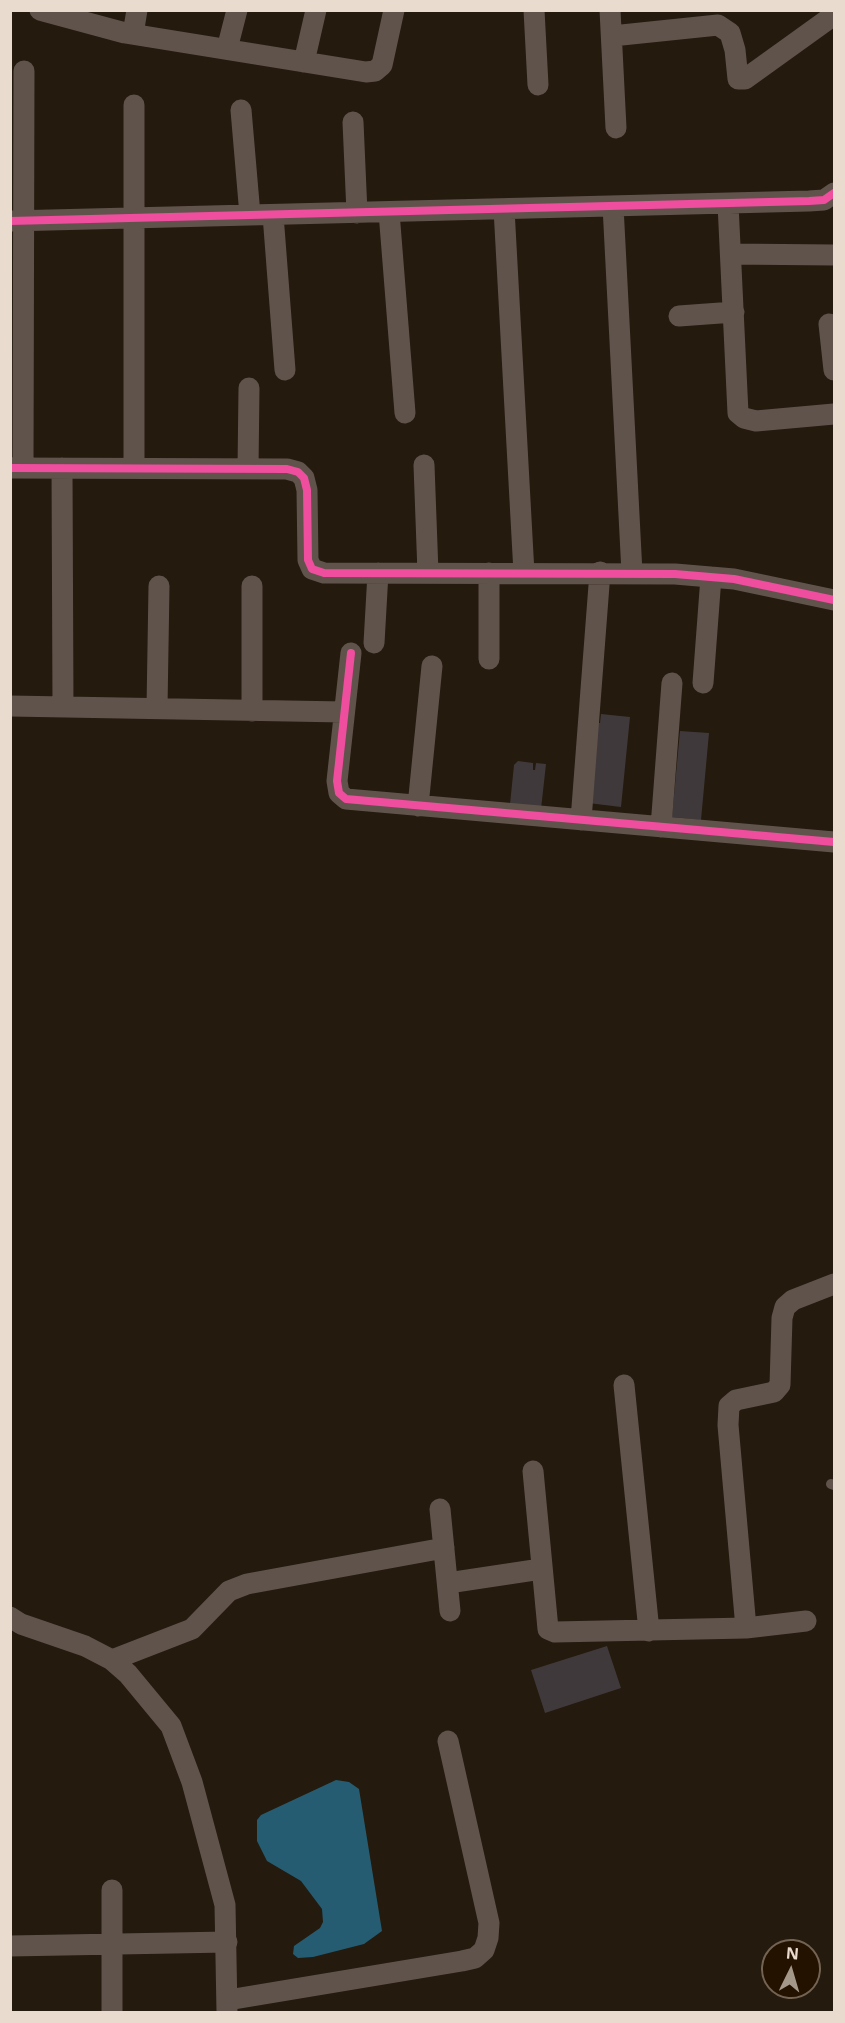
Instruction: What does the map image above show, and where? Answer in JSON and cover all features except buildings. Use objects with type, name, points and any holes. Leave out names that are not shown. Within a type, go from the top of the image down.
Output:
[{"type":"street","points":[[133,34],[137,10]]},
{"type":"street","points":[[227,49],[237,10]]},
{"type":"street","points":[[304,62],[316,10]]},
{"type":"street","points":[[53,12],[133,34],[366,72],[375,71],[382,65],[394,10]]},
{"type":"street","points":[[534,10],[538,86]]},
{"type":"street","points":[[610,10],[616,128]]},
{"type":"street","points":[[612,36],[718,25],[730,33],[735,50],[738,79],[745,79],[834,15]]},
{"type":"street","points":[[24,71],[17,221],[17,468],[287,469],[298,472],[304,478],[307,489],[308,560],[312,569],[324,573],[600,572],[711,577],[734,579],[834,600]]},
{"type":"street","points":[[134,105],[134,468]]},
{"type":"street","points":[[241,110],[250,215]]},
{"type":"street","points":[[353,122],[357,213]]},
{"type":"street","points":[[17,221],[728,204],[824,200],[834,193]]},
{"type":"street","points":[[728,204],[738,413],[744,418],[756,421],[834,414]]},
{"type":"street","points":[[613,206],[632,573]]},
{"type":"street","points":[[504,209],[524,573]]},
{"type":"street","points":[[389,212],[405,413]]},
{"type":"street","points":[[273,215],[285,370]]},
{"type":"street","points":[[731,254],[834,255]]},
{"type":"street","points":[[679,316],[734,312]]},
{"type":"street","points":[[829,324],[834,370]]},
{"type":"street","points":[[248,469],[249,388]]},
{"type":"street","points":[[424,465],[428,573]]},
{"type":"street","points":[[63,468],[63,707]]},
{"type":"street","points":[[581,820],[600,572]]},
{"type":"street","points":[[374,644],[378,573]]},
{"type":"street","points":[[489,573],[489,659]]},
{"type":"street","points":[[703,683],[711,577]]},
{"type":"street","points":[[158,708],[159,586]]},
{"type":"street","points":[[252,586],[252,711]]},
{"type":"street","points":[[351,653],[337,782],[339,793],[346,799],[834,842]]},
{"type":"street","points":[[418,806],[432,666]]},
{"type":"street","points":[[661,827],[672,683]]},
{"type":"street","points":[[10,706],[344,712]]},
{"type":"street","points":[[746,1628],[728,1425],[729,1406],[736,1400],[774,1392],[780,1385],[782,1318],[785,1307],[793,1300],[834,1284]]},
{"type":"street","points":[[624,1385],[649,1630]]},
{"type":"street","points":[[533,1470],[548,1629],[555,1632],[746,1628],[806,1621]]},
{"type":"street","points":[[440,1509],[450,1611]]},
{"type":"street","points":[[112,1660],[192,1629],[229,1592],[248,1584],[444,1548]]},
{"type":"street","points":[[448,1583],[541,1569]]},
{"type":"street","points":[[10,1617],[21,1624],[85,1647],[112,1660],[128,1674],[162,1713],[182,1752],[222,1892],[227,1942],[227,2006],[462,1961],[475,1958],[484,1950],[489,1923],[448,1741]]},
{"type":"street","points":[[112,1890],[112,2013]]},
{"type":"street","points":[[10,1946],[227,1942]]},
{"type":"water","points":[[336,1780],[349,1782],[359,1789],[382,1931],[364,1944],[313,1957],[298,1958],[293,1954],[294,1946],[320,1928],[323,1922],[322,1909],[301,1881],[267,1861],[257,1841],[257,1820],[261,1815]]},
{"type":"cycle path","points":[[10,221],[809,201],[824,200],[834,193]]},
{"type":"cycle path","points":[[10,468],[287,469],[298,472],[304,478],[307,490],[308,560],[312,569],[324,573],[675,574],[734,579],[834,600]]},
{"type":"cycle path","points":[[351,653],[337,781],[339,793],[346,799],[834,842]]}]
